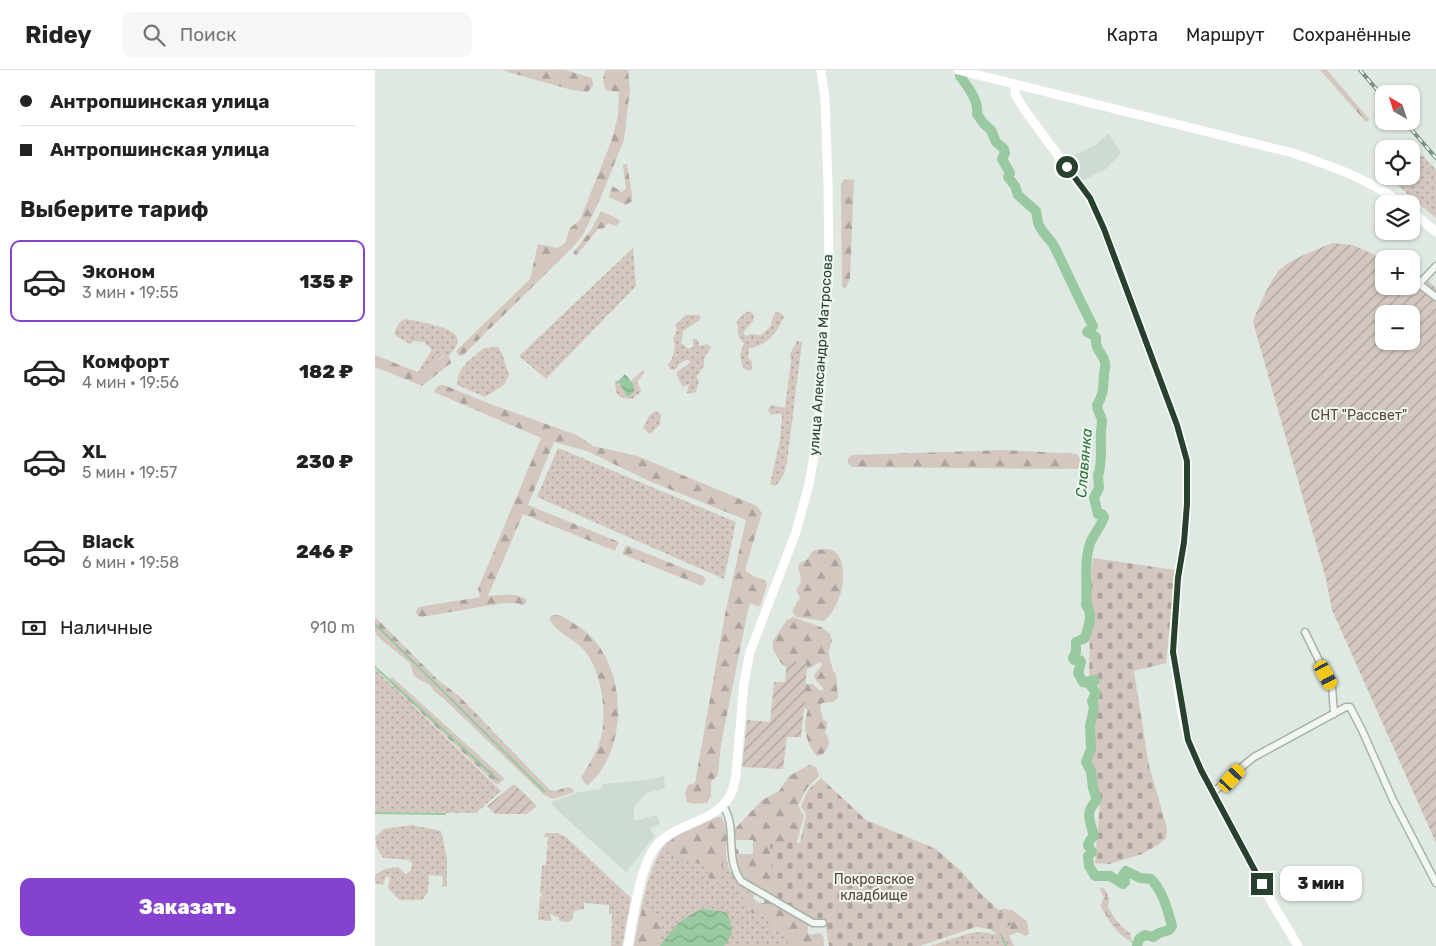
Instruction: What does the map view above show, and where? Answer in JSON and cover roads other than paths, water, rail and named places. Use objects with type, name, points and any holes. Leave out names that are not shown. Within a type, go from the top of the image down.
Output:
[{"type":"street","name":"улица Александра Матросова","points":[[723,806],[729,798],[737,774],[744,682],[751,652],[796,532],[809,484],[818,432],[829,271],[829,185],[825,99],[821,70]]},
{"type":"street","points":[[958,70],[1293,153],[1351,174],[1372,184],[1388,195]]},
{"type":"street","points":[[1015,84],[1015,94],[1024,109],[1090,198],[1104,229],[1177,425],[1187,461],[1187,504],[1176,604],[1173,652],[1188,740],[1213,792],[1271,901],[1298,946]]},
{"type":"street","points":[[1420,219],[1436,232]]},
{"type":"street","points":[[1436,266],[1419,284],[1436,297]]},
{"type":"street","points":[[1305,632],[1333,687],[1334,714]]},
{"type":"street","points":[[1213,792],[1232,778],[1254,757],[1350,707],[1366,738],[1393,800],[1436,883]]},
{"type":"street","points":[[628,946],[639,890],[653,850],[668,835],[723,806],[729,814],[735,872],[741,881],[813,923],[823,923]]},
{"type":"water","points":[[625,374],[634,385],[634,391],[629,396],[626,395],[618,381]]},
{"type":"water","points":[[703,909],[725,912],[730,919],[732,934],[724,946],[660,946],[679,924]]},
{"type":"waterway","name":"Славянка","points":[[962,70],[960,76],[974,98],[977,114],[991,130],[996,142],[1004,149],[1005,153],[1002,159],[1010,173],[1008,177],[1015,186],[1018,195],[1036,211],[1039,226],[1055,248],[1093,326],[1087,332],[1096,337],[1098,349],[1105,363],[1103,390],[1097,405],[1102,420],[1101,460],[1098,475],[1099,488],[1094,498],[1098,514],[1102,514],[1104,517],[1091,541],[1087,556],[1086,605],[1090,613],[1089,625],[1085,638],[1076,642],[1076,652],[1073,658],[1081,662],[1078,673],[1083,682],[1088,683],[1095,680],[1091,686],[1096,693],[1092,701],[1094,708],[1090,726],[1091,749],[1086,762],[1091,771],[1097,800],[1089,813],[1094,836],[1088,845],[1092,852],[1088,856],[1089,866],[1095,876],[1110,876],[1123,884],[1125,882],[1123,875],[1126,871],[1140,878],[1151,879],[1167,907],[1172,926],[1169,930],[1153,937],[1145,935],[1139,939],[1137,946]]},
{"type":"waterway","points":[[375,624],[544,791]]},
{"type":"waterway","points":[[375,667],[498,780]]},
{"type":"waterway","points":[[375,813],[445,814]]},
{"type":"waterway","points":[[732,873],[736,879]]},
{"type":"waterway","points":[[743,886],[755,894]]},
{"type":"waterway","points":[[1002,938],[1006,946]]},
{"type":"waterway","name":"Славянка","points":[[1132,942],[1138,942]]},
{"type":"railway","points":[[1360,70],[1375,88]]},
{"type":"railway","points":[[1412,130],[1436,158]]},
{"type":"park label","name":"СНТ \"Рассвет\"","points":[[1359,415]]},
{"type":"park label","name":"Покровское кладбище","points":[[874,888]]}]
